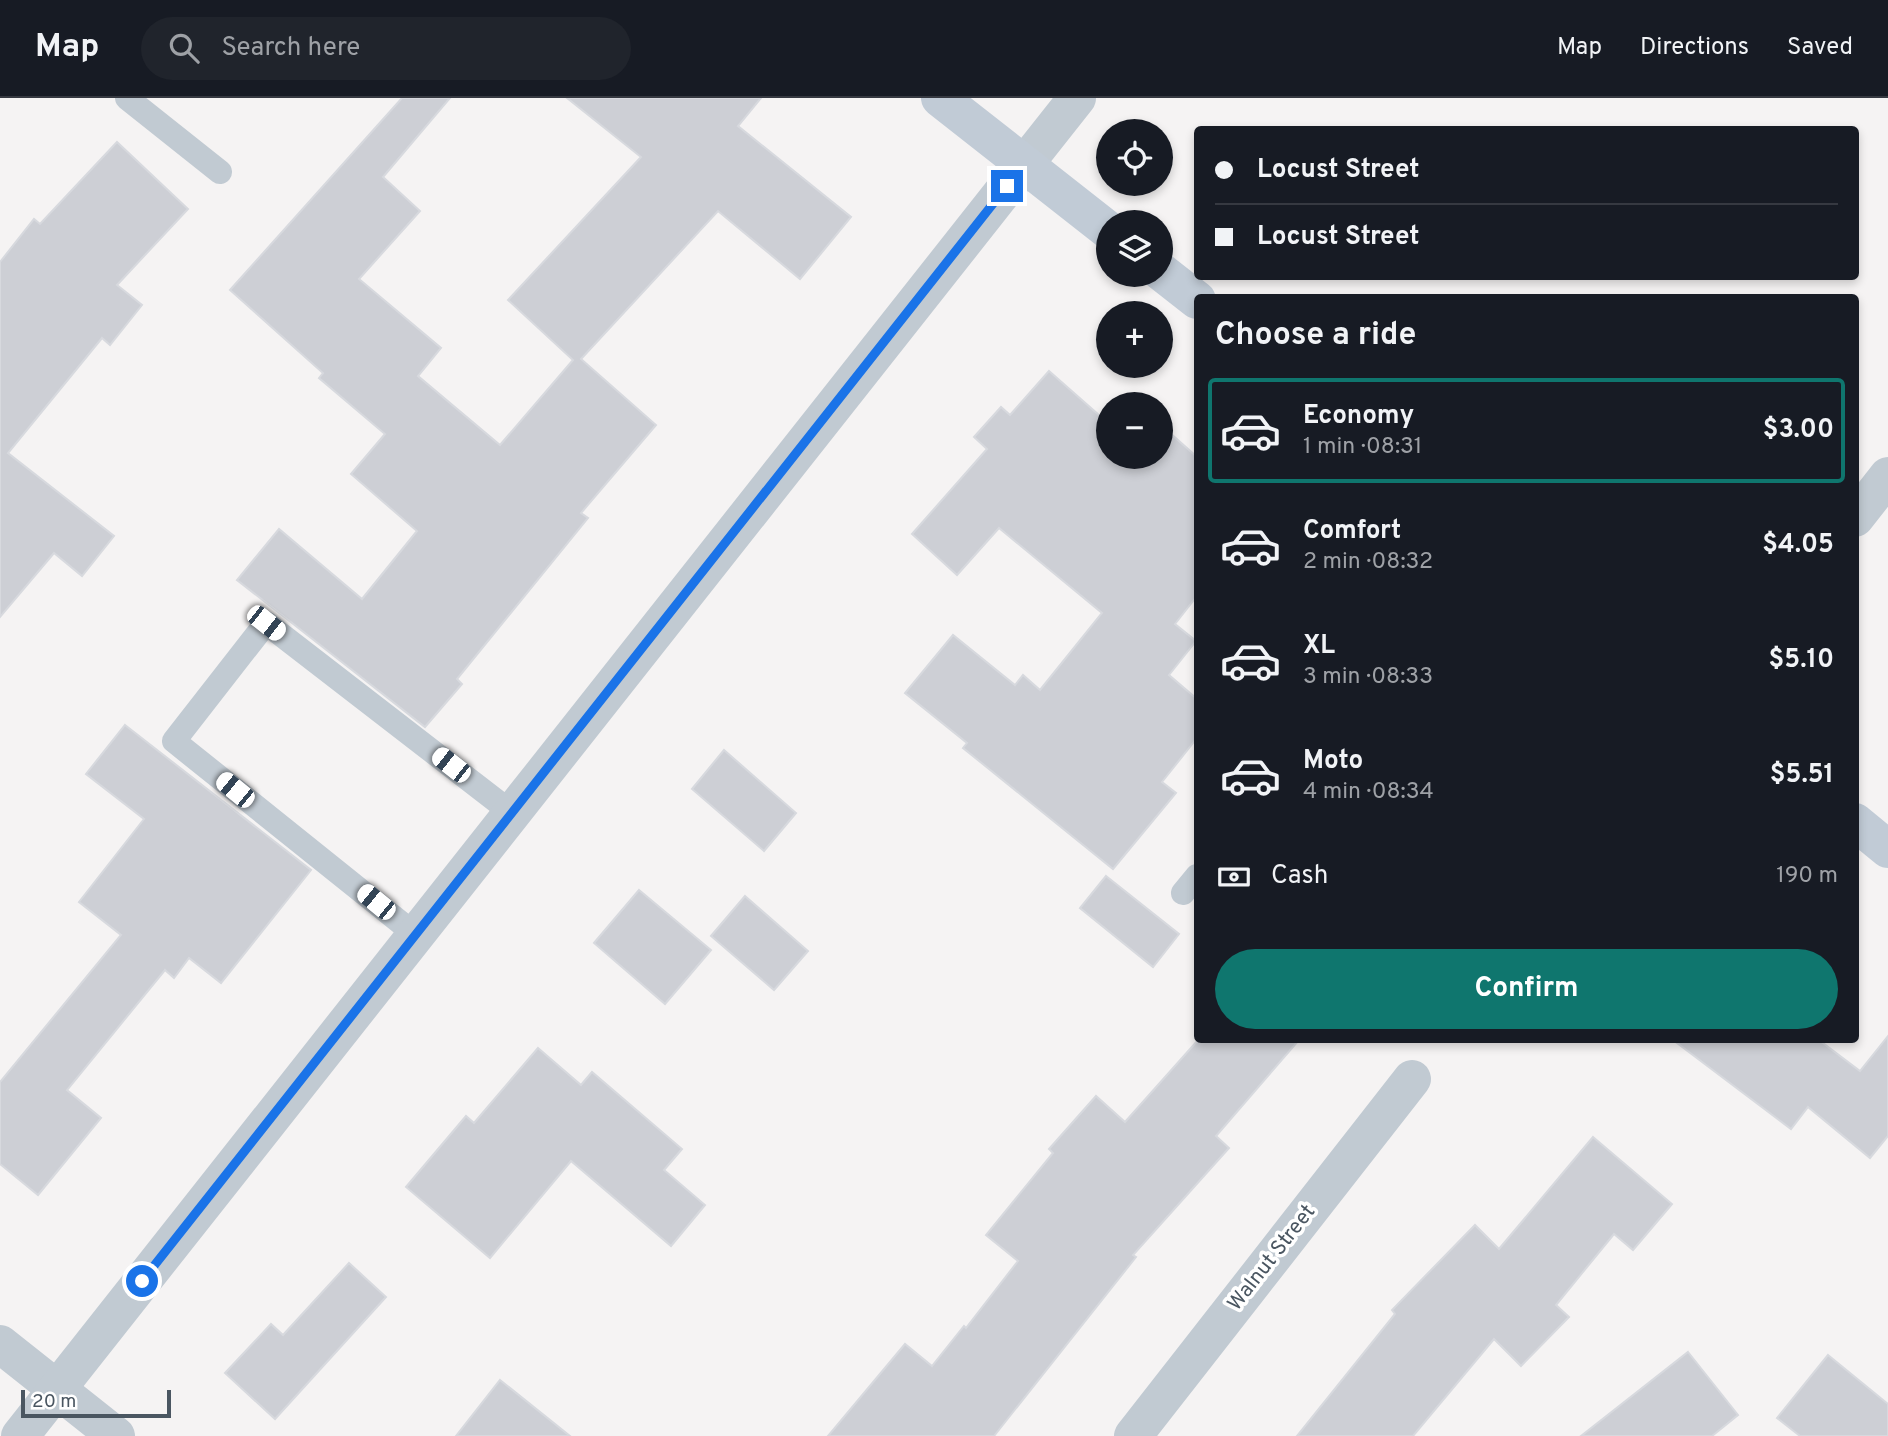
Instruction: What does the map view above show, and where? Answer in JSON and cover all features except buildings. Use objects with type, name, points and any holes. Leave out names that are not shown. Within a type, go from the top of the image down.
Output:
[{"type":"main road","points":[[940,98],[1096,221]]},
{"type":"main road","points":[[1173,281],[1194,298]]},
{"type":"main road","points":[[1859,825],[1888,849]]},
{"type":"street","points":[[20,1436],[1077,98]]},
{"type":"street","points":[[1859,513],[1888,476]]},
{"type":"street","name":"Walnut Street","points":[[1133,1436],[1412,1079]]},
{"type":"street","points":[[0,1344],[116,1436]]},
{"type":"lane","points":[[127,98],[220,172]]},
{"type":"lane","points":[[416,935],[174,741],[266,623],[512,813]]},
{"type":"route","points":[[142,1281],[1007,186]]}]
